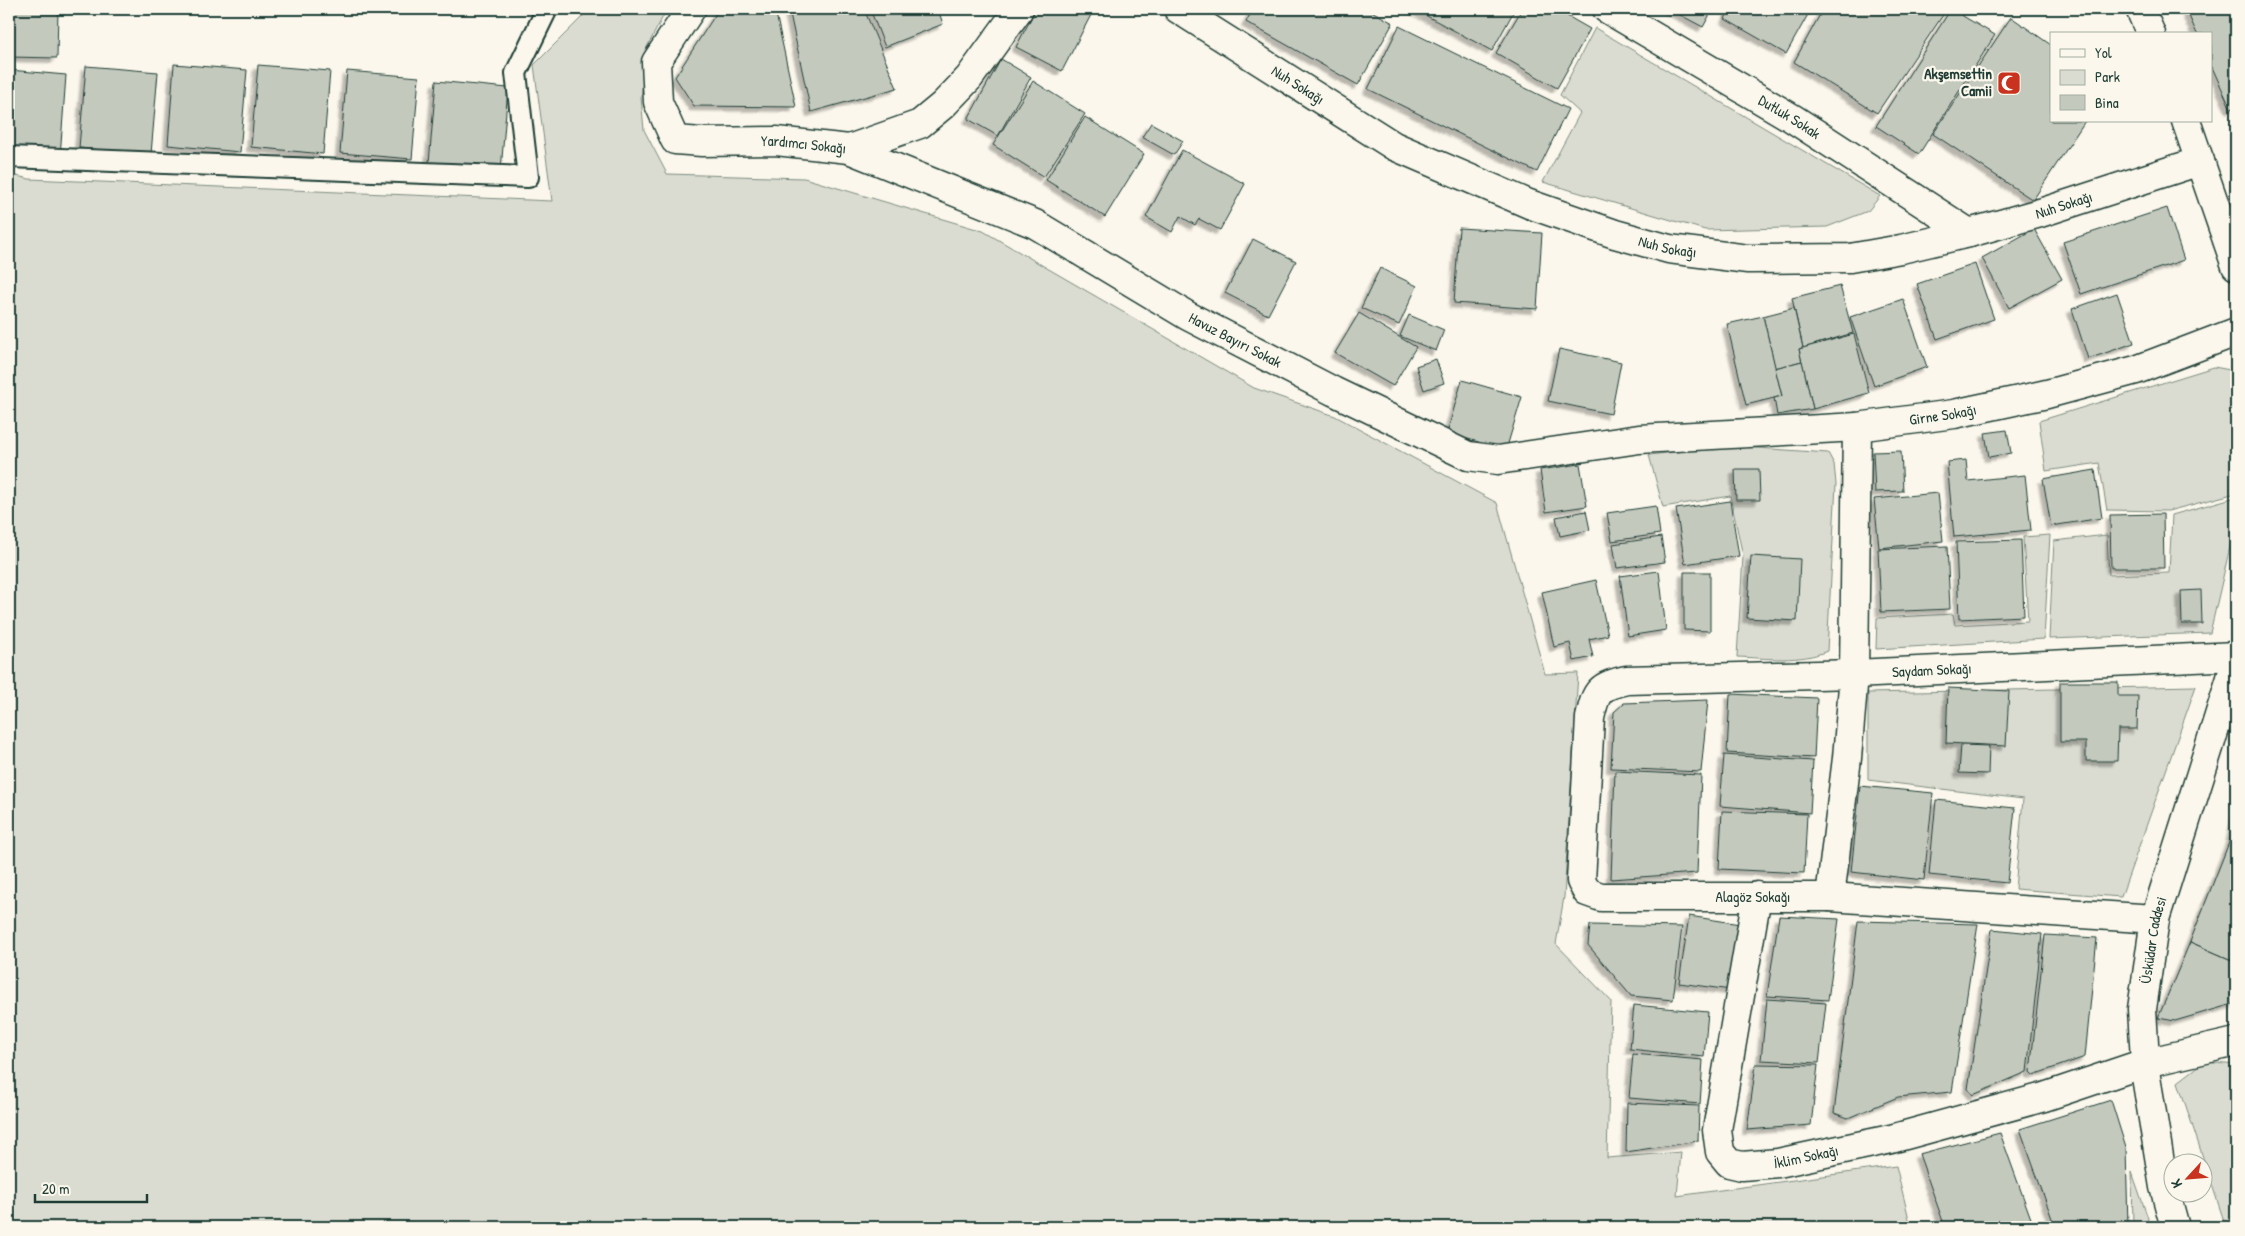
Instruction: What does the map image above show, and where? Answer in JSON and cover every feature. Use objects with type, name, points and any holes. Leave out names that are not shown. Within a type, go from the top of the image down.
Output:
[{"type":"street","name":"Yardımcı Sokağı","points":[[691,9],[656,62],[658,102],[675,140],[702,142],[776,141],[849,150],[920,124],[943,105],[969,78],[1019,9]]},
{"type":"street","name":"Nuh Sokağı","points":[[1178,9],[1394,146],[1529,204],[1615,234],[1669,249],[1748,259],[1850,258],[1901,249],[1969,233],[2040,213],[2200,161]]},
{"type":"street","name":"Dutluk Sokak","points":[[1607,9],[1792,118],[1969,233]]},
{"type":"street","points":[[2140,9],[2150,32]]},
{"type":"street","points":[[2186,122],[2236,266]]},
{"type":"street","name":"Havuz Bayırı Sokak","points":[[849,150],[1035,224],[1188,316],[1333,391],[1468,456],[1498,460],[1639,439]]},
{"type":"street","name":"Girne Sokağı","points":[[1639,439],[1857,427],[1954,414],[2048,394],[2136,370],[2236,332]]},
{"type":"street","points":[[1830,897],[1847,758],[1854,674],[1857,427]]},
{"type":"street","name":"Saydam Sokağı","points":[[1627,680],[1854,674],[2236,656]]},
{"type":"street","name":"Üsküdar Caddesi","points":[[2175,1227],[2164,1187],[2145,1063],[2142,1009],[2155,919],[2236,662]]},
{"type":"street","name":"Alagöz Sokağı","points":[[1627,680],[1606,685],[1595,695],[1590,718],[1581,881],[1587,892],[1601,897],[1830,897],[2155,919]]},
{"type":"street","name":"İklim Sokağı","points":[[1758,896],[1717,1130],[1720,1152],[1729,1163],[1742,1166],[1778,1163],[1891,1139],[2044,1097],[2145,1063]]},
{"type":"street","points":[[2145,1063],[2236,1042]]},
{"type":"lane","points":[[9,157],[528,177],[516,73],[547,9]]},
{"type":"green space","points":[[586,9],[667,9],[647,47],[641,97],[644,130],[667,174],[804,178],[983,231],[1254,388],[1335,416],[1497,503],[1545,674],[1578,673],[1564,897],[1556,944],[1611,1001],[1607,1158],[1681,1152],[1677,1196],[1896,1166],[1911,1227],[9,1227],[9,174],[29,179],[552,201],[534,65],[582,17]]},
{"type":"green space","points":[[1595,28],[1880,196],[1868,211],[1827,227],[1705,230],[1543,182],[1580,113],[1560,95]]},
{"type":"green space","points":[[2214,367],[2230,370],[2236,401],[2236,493],[2168,511],[2107,510],[2099,463],[2046,471],[2039,421]]},
{"type":"green space","points":[[1729,446],[1828,453],[1834,464],[1836,484],[1827,651],[1817,655],[1794,658],[1737,657],[1743,556],[1730,496],[1663,507],[1649,455]]},
{"type":"green space","points":[[2236,497],[2236,521],[2210,633],[2049,639],[2054,541],[2107,535],[2109,575],[2169,573],[2172,515]]},
{"type":"green space","points":[[2050,535],[2044,639],[1876,649],[1877,618],[1953,614],[1955,625],[2028,621],[2023,537]]},
{"type":"green space","points":[[2196,686],[2121,897],[2015,889],[2023,799],[1868,780],[1868,693]]},
{"type":"green space","points":[[2204,1062],[2236,1065],[2236,1227],[2226,1227],[2212,1185],[2212,1154],[2202,1154],[2178,1082]]},
{"type":"green space","points":[[2132,1172],[2151,1227],[2133,1227]]},
{"type":"building","points":[[9,9],[58,9],[57,58],[9,57]]},
{"type":"building","points":[[719,9],[775,9],[796,107],[694,106],[675,77]]},
{"type":"building","points":[[789,9],[864,9],[897,88],[811,112]]},
{"type":"building","points":[[870,9],[938,9],[943,24],[885,47]]},
{"type":"building","points":[[1036,9],[1094,9],[1062,71],[1016,47]]},
{"type":"building","points":[[1253,9],[1368,9],[1393,23],[1358,85],[1246,22]]},
{"type":"building","points":[[1414,9],[1515,9],[1492,51]]},
{"type":"building","points":[[1522,9],[1555,9],[1590,29],[1557,88],[1496,53]]},
{"type":"building","points":[[1669,9],[1713,9],[1703,27]]},
{"type":"building","points":[[1730,9],[1811,9],[1786,54],[1725,19]]},
{"type":"building","points":[[1823,9],[1947,9],[1877,113],[1794,62]]},
{"type":"building","points":[[1951,9],[1995,35],[1919,154],[1876,126]]},
{"type":"building","points":[[2186,9],[2236,9],[2236,106],[2231,109],[2212,67],[2212,32],[2196,32]]},
{"type":"building","name":"Akşemsettin Camii","points":[[2011,17],[2050,44],[2050,122],[2084,122],[2033,200],[1933,134]]},
{"type":"building","points":[[1399,26],[1568,109],[1537,172],[1368,89]]},
{"type":"building","points":[[1001,59],[1031,77],[998,136],[968,119]]},
{"type":"building","points":[[174,64],[247,70],[240,152],[168,145]]},
{"type":"building","points":[[258,65],[330,71],[323,154],[251,147]]},
{"type":"building","points":[[86,66],[158,72],[151,154],[79,148]]},
{"type":"building","points":[[9,70],[66,75],[60,157],[9,152]]},
{"type":"building","points":[[347,71],[419,77],[412,159],[340,153]]},
{"type":"building","points":[[436,81],[508,88],[501,170],[429,163]]},
{"type":"building","points":[[1033,81],[1085,114],[1044,177],[993,145]]},
{"type":"building","points":[[1085,117],[1144,154],[1105,217],[1046,180]]},
{"type":"building","points":[[1151,123],[1183,141],[1174,155],[1142,137]]},
{"type":"building","points":[[1182,150],[1245,184],[1220,230],[1199,219],[1195,225],[1180,216],[1172,232],[1146,217]]},
{"type":"building","points":[[2167,208],[2184,260],[2081,294],[2063,242]]},
{"type":"building","points":[[1459,228],[1542,233],[1537,309],[1454,303]]},
{"type":"building","points":[[2034,229],[2062,279],[2009,308],[1982,258]]},
{"type":"building","points":[[1253,239],[1296,261],[1268,315],[1225,293]]},
{"type":"building","points":[[1975,264],[1994,319],[1937,339],[1917,284]]},
{"type":"building","points":[[1380,268],[1417,286],[1399,325],[1361,308]]},
{"type":"building","points":[[1840,286],[1853,333],[1803,348],[1792,298]]},
{"type":"building","points":[[2117,293],[2134,343],[2088,359],[2072,309]]},
{"type":"building","points":[[1903,299],[1927,367],[1874,386],[1850,317]]},
{"type":"building","points":[[1794,308],[1803,348],[1799,349],[1802,361],[1775,368],[1763,316]]},
{"type":"building","points":[[1359,313],[1416,347],[1393,386],[1335,353]]},
{"type":"building","points":[[1409,315],[1444,330],[1436,351],[1400,336]]},
{"type":"building","points":[[1763,316],[1782,396],[1746,405],[1727,324]]},
{"type":"building","points":[[1854,334],[1869,393],[1813,409],[1799,349]]},
{"type":"building","points":[[1559,349],[1621,362],[1611,414],[1548,401]]},
{"type":"building","points":[[1436,359],[1444,383],[1424,390],[1416,366]]},
{"type":"building","points":[[1802,361],[1813,409],[1777,415],[1774,398],[1782,396],[1775,368]]},
{"type":"building","points":[[1462,380],[1522,397],[1506,450],[1447,433]]},
{"type":"building","points":[[2007,430],[2011,453],[1989,457],[1985,433]]},
{"type":"building","points":[[1901,451],[1903,491],[1875,492],[1873,452]]},
{"type":"building","points":[[1966,460],[1968,481],[2025,475],[2031,530],[1954,537],[1947,462]]},
{"type":"building","points":[[1580,464],[1587,506],[1546,512],[1540,470]]},
{"type":"building","points":[[1735,469],[1759,469],[1760,500],[1736,500]]},
{"type":"building","points":[[2095,470],[2102,518],[2051,526],[2043,479]]},
{"type":"building","points":[[1938,493],[1943,541],[1879,548],[1874,499]]},
{"type":"building","points":[[1730,501],[1739,556],[1685,564],[1676,509]]},
{"type":"building","points":[[1656,506],[1660,534],[1612,541],[1607,513]]},
{"type":"building","points":[[1586,511],[1590,530],[1560,536],[1556,517]]},
{"type":"building","points":[[2163,514],[2164,568],[2111,568],[2110,515]]},
{"type":"building","points":[[1661,537],[1665,562],[1617,568],[1613,544]]},
{"type":"building","points":[[2021,540],[2024,616],[1959,619],[1956,542]]},
{"type":"building","points":[[1947,546],[1950,609],[1881,612],[1878,549]]},
{"type":"building","points":[[1751,556],[1800,559],[1797,621],[1747,618]]},
{"type":"building","points":[[1659,571],[1666,630],[1628,636],[1620,576]]},
{"type":"building","points":[[1684,572],[1710,572],[1710,631],[1684,630]]},
{"type":"building","points":[[1596,580],[1608,635],[1589,639],[1593,657],[1574,661],[1570,643],[1554,647],[1542,592]]},
{"type":"building","points":[[2201,590],[2202,624],[2182,624],[2181,591]]},
{"type":"building","points":[[2060,682],[2118,682],[2118,696],[2138,696],[2137,729],[2118,729],[2117,761],[2086,761],[2086,742],[2060,742]]},
{"type":"building","points":[[1948,688],[2009,691],[2006,746],[1946,743]]},
{"type":"building","points":[[1730,694],[1817,698],[1814,758],[1727,753]]},
{"type":"building","points":[[1708,700],[1701,772],[1611,768],[1614,712],[1624,703]]},
{"type":"building","points":[[1961,745],[1989,746],[1988,774],[1959,773]]},
{"type":"building","points":[[1724,755],[1813,761],[1810,813],[1720,806]]},
{"type":"building","points":[[1615,771],[1701,775],[1697,873],[1611,879]]},
{"type":"building","points":[[1860,786],[1933,793],[1924,880],[1851,872]]},
{"type":"building","points":[[1936,800],[2015,808],[2007,883],[1929,875]]},
{"type":"building","points":[[1722,811],[1807,814],[1804,873],[1719,869]]},
{"type":"building","points":[[2236,813],[2236,842],[2230,840]]},
{"type":"building","points":[[2230,840],[2236,842],[2236,962],[2190,942]]},
{"type":"building","points":[[1689,916],[1740,924],[1731,990],[1679,983]]},
{"type":"building","points":[[1779,916],[1839,919],[1828,1000],[1767,996]]},
{"type":"building","points":[[1858,921],[1978,924],[1952,1092],[1898,1097],[1848,1118],[1834,1113]]},
{"type":"building","points":[[1590,925],[1682,927],[1673,1000],[1631,996],[1588,945]]},
{"type":"building","points":[[1992,929],[2042,934],[2027,1072],[1973,1095],[1968,1089]]},
{"type":"building","points":[[2045,935],[2097,938],[2085,1057],[2033,1075],[2030,1072]]},
{"type":"building","points":[[2190,942],[2236,962],[2236,1003],[2175,1021],[2158,1018]]},
{"type":"building","points":[[1767,999],[1826,1003],[1819,1063],[1761,1060]]},
{"type":"building","points":[[1634,1005],[1708,1012],[1704,1057],[1630,1049]]},
{"type":"building","points":[[1633,1054],[1703,1060],[1700,1104],[1629,1098]]},
{"type":"building","points":[[1756,1064],[1818,1065],[1811,1125],[1747,1130]]},
{"type":"building","points":[[2111,1100],[2126,1148],[2128,1227],[2055,1227],[2020,1129]]},
{"type":"building","points":[[1627,1103],[1699,1106],[1698,1141],[1626,1152]]},
{"type":"building","points":[[2000,1133],[2034,1227],[1945,1227],[1919,1154]]},
{"type":"place","name":"Akşemsettin Camii","points":[[2009,83]]}]
